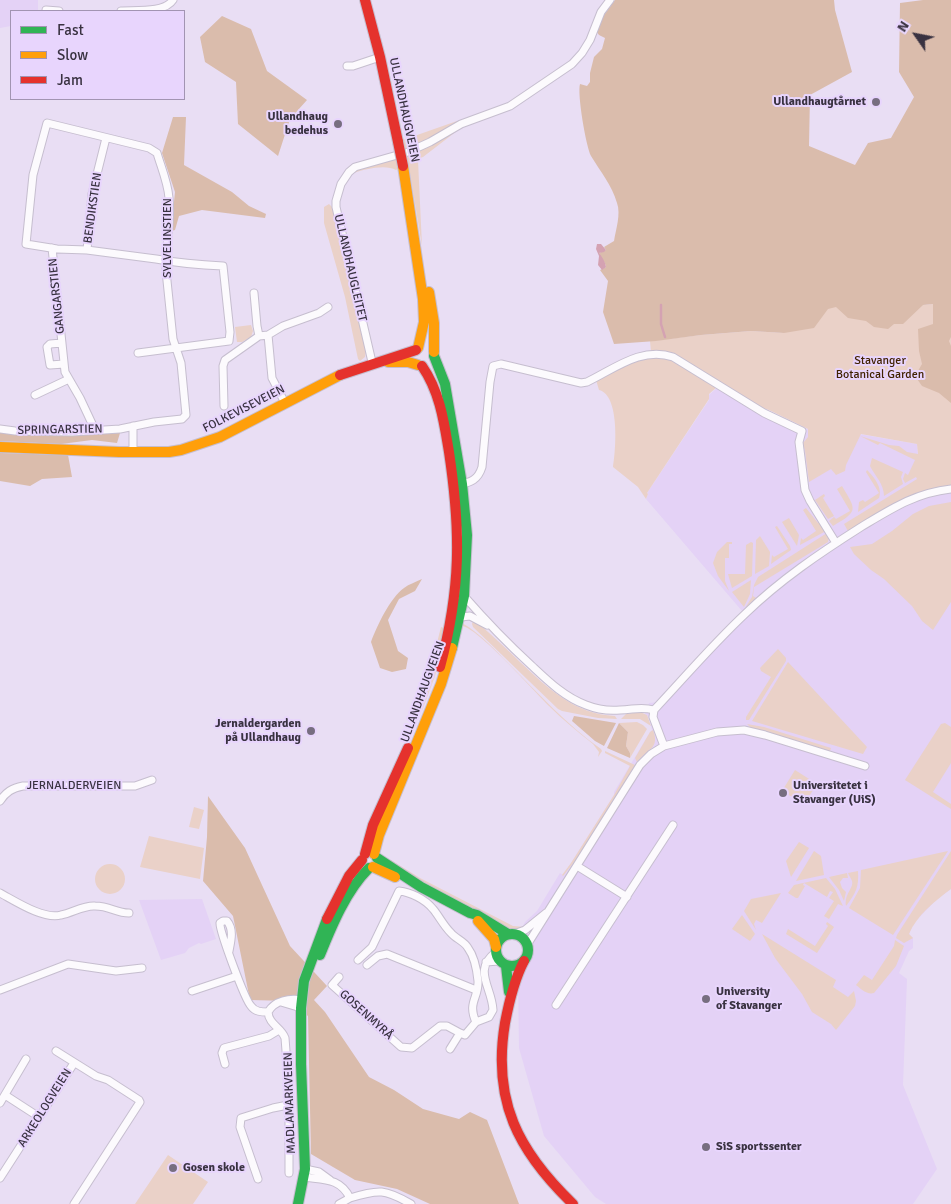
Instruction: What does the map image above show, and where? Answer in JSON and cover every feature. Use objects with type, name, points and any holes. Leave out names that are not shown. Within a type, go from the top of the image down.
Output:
[{"type":"main road","name":"ULLANDHAUGVEIEN","points":[[365,0],[380,57],[433,309],[434,354],[445,384],[458,485],[458,570],[455,602],[444,651],[436,681],[421,719],[370,831],[370,860]]},
{"type":"main road","name":"ULLANDHAUGVEIEN","points":[[414,225],[425,310],[424,328],[417,349]]},
{"type":"main road","points":[[427,346],[434,354],[431,364],[420,366],[414,358],[417,349],[427,346]]},
{"type":"main road","name":"FOLKEVISEVEIEN","points":[[0,447],[169,452],[198,446],[220,437],[336,376],[372,362],[417,349]]},
{"type":"main road","name":"FOLKEVISEVEIEN","points":[[372,362],[396,361],[420,366]]},
{"type":"main road","name":"ULLANDHAUGVEIEN","points":[[370,860],[442,684],[461,617],[464,596],[467,536],[458,485],[440,402],[432,382],[420,366]]},
{"type":"main road","points":[[370,860],[421,888],[522,938],[527,945],[528,953],[518,973],[504,1028],[500,1055],[502,1084],[508,1107],[520,1136],[537,1165],[574,1204]]},
{"type":"main road","name":"MADLAMARKVEIEN","points":[[298,1204],[304,1173],[301,1004],[304,981],[323,928],[349,876],[370,860]]},
{"type":"main road","points":[[470,913],[494,939],[510,1001]]},
{"type":"main road","points":[[499,956],[500,939],[511,934]]},
{"type":"main road","points":[[499,956],[516,966],[524,961]]},
{"type":"street","points":[[135,10],[162,8],[169,5],[172,0]]},
{"type":"street","name":"ULLANDHAUGLEITET","points":[[372,362],[336,207],[336,200],[344,177],[350,170],[360,165],[408,152],[461,124],[516,103],[572,64],[582,53],[591,38],[601,12],[610,0]]},
{"type":"street","points":[[347,66],[353,66],[380,57]]},
{"type":"street","name":"SYLVELINSTIEN","points":[[52,248],[26,244],[33,174],[47,123],[149,148],[157,153],[169,198],[166,261],[173,339],[181,363],[186,415],[182,419],[120,429]]},
{"type":"street","name":"BENDIKSTIEN","points":[[87,250],[92,194],[106,138]]},
{"type":"street","points":[[52,248],[87,250],[166,261],[223,266],[230,327],[229,341],[236,351]]},
{"type":"street","name":"GANGARSTIEN","points":[[52,248],[65,372],[95,430]]},
{"type":"street","points":[[254,293],[257,326],[260,336]]},
{"type":"street","points":[[224,406],[222,366],[225,360],[260,336],[268,335],[283,326],[319,313],[328,307]]},
{"type":"street","points":[[268,335],[272,378],[285,403]]},
{"type":"street","points":[[138,353],[229,341]]},
{"type":"street","name":"GANGARSTIEN","points":[[62,343],[50,344],[47,347],[50,365],[64,364]]},
{"type":"street","points":[[458,485],[476,479],[482,467],[493,366],[501,364],[581,383],[587,382],[630,360],[660,353],[677,359],[764,413],[802,431],[799,442],[806,492],[836,543]]},
{"type":"street","points":[[35,395],[69,379]]},
{"type":"street","points":[[133,426],[133,452]]},
{"type":"street","name":"SPRINGARSTIEN","points":[[0,429],[50,433],[120,429]]},
{"type":"street","points":[[664,746],[653,717],[654,710],[746,613],[788,577],[836,543],[904,501],[928,493],[951,489]]},
{"type":"street","points":[[464,596],[494,629],[550,683],[570,698],[602,709],[620,710],[644,707],[654,710]]},
{"type":"street","points":[[461,617],[474,617],[494,629]]},
{"type":"street","points":[[527,945],[640,765],[651,754],[664,746],[723,731],[744,730],[765,734],[865,766]]},
{"type":"street","name":"JERNALDERVEIEN","points":[[0,801],[6,792],[23,786],[135,786],[152,780]]},
{"type":"street","points":[[556,1005],[673,825]]},
{"type":"street","points":[[577,866],[626,897]]},
{"type":"street","points":[[358,960],[372,947],[399,891],[406,892],[424,901],[431,907],[447,930],[466,945],[471,953],[478,981],[472,1006],[472,1014],[476,1022]]},
{"type":"street","points":[[0,893],[22,905],[49,916],[60,916],[92,905],[111,907],[121,913],[129,914]]},
{"type":"street","points":[[511,934],[525,930],[547,913]]},
{"type":"street","points":[[229,951],[236,976],[249,1005],[260,1012],[268,1012]]},
{"type":"street","points":[[367,965],[378,956],[387,954],[476,990]]},
{"type":"street","points":[[450,1049],[460,1033],[465,1035],[476,1022],[489,1017],[493,1010],[484,967],[488,958],[499,956]]},
{"type":"street","points":[[0,990],[68,964],[116,971],[142,968]]},
{"type":"street","points":[[192,991],[236,976]]},
{"type":"street","name":"GOSENMYRÅ","points":[[339,977],[332,985],[401,1046],[412,1048],[416,1046],[440,1026],[447,1026],[460,1033]]},
{"type":"street","points":[[268,1012],[274,1004],[280,1002],[293,999],[301,1004]]},
{"type":"street","points":[[268,1012],[271,1022],[285,1038],[289,1090],[289,1173]]},
{"type":"street","points":[[225,1064],[222,1052],[224,1048],[269,1036],[279,1030]]},
{"type":"street","points":[[56,1051],[96,1076],[108,1080],[140,1102],[74,1204]]},
{"type":"street","points":[[0,1103],[26,1059]]},
{"type":"street","name":"ARKEOLOGVEIEN","points":[[0,1178],[74,1062]]},
{"type":"street","points":[[5,1095],[39,1117]]},
{"type":"street","points":[[258,1180],[240,1127],[241,1118],[267,1109],[288,1106]]},
{"type":"street","points":[[304,1173],[342,1185],[350,1198]]},
{"type":"street","points":[[339,1204],[350,1198],[377,1191],[391,1194],[412,1204]]},
{"type":"shaded area","points":[[0,0],[38,0],[38,10],[10,10],[10,26],[0,28]]},
{"type":"shaded area","points":[[615,0],[834,0],[852,72],[810,95],[809,146],[855,165],[868,143],[891,138],[914,97],[899,72],[900,3],[923,0],[951,0],[951,337],[949,341],[951,346],[951,403],[939,393],[922,386],[915,376],[922,364],[919,351],[918,329],[933,324],[933,304],[923,305],[903,324],[894,324],[888,329],[874,327],[866,321],[848,318],[836,307],[828,309],[814,328],[784,333],[751,331],[614,344],[603,312],[608,281],[600,270],[606,267],[599,253],[606,250],[604,247],[614,241],[618,222],[618,207],[606,178],[589,150],[582,120],[579,90],[580,84],[587,86],[590,82],[594,57],[602,49],[605,38],[596,31],[604,15]]},
{"type":"shaded area","points":[[222,16],[251,29],[267,71],[307,100],[290,119],[278,156],[238,124],[236,82],[205,62],[200,37]]},
{"type":"shaded area","points":[[173,117],[186,117],[184,165],[232,192],[249,206],[266,214],[265,218],[202,210],[179,216],[175,230],[171,231],[175,192],[162,153]]},
{"type":"shaded area","points":[[597,244],[601,244],[606,250],[599,253],[606,267],[602,270],[598,265]]},
{"type":"shaded area","name":"Universitetet i Stavanger (UiS)","points":[[718,387],[808,429],[808,437],[859,434],[917,444],[926,489],[951,486],[951,889],[936,900],[913,924],[909,934],[913,938],[913,948],[909,951],[899,973],[907,979],[903,1085],[937,1169],[913,1204],[606,1204],[595,1197],[544,1136],[519,1048],[518,980],[531,957],[534,936],[523,926],[525,922],[537,911],[560,873],[563,875],[571,863],[652,730],[648,717],[645,714],[649,703],[658,702],[742,611],[646,499],[647,493],[709,400],[709,395]]},
{"type":"shaded area","points":[[0,432],[59,436],[120,433],[117,443],[92,440],[61,444],[0,441]]},
{"type":"shaded area","points":[[0,453],[68,455],[72,477],[42,479],[30,486],[0,481]]},
{"type":"shaded area","points":[[422,579],[415,591],[399,599],[388,620],[398,651],[408,658],[406,669],[392,672],[380,668],[371,642],[384,613],[394,598],[404,588]]},
{"type":"shaded area","points":[[574,716],[616,723],[604,746],[595,741],[572,721]]},
{"type":"shaded area","points":[[619,723],[628,732],[626,746],[630,753],[630,758],[607,748]]},
{"type":"shaded area","points":[[208,796],[245,848],[290,946],[327,986],[314,1000],[325,1012],[369,1077],[394,1090],[423,1109],[459,1119],[470,1112],[487,1120],[519,1204],[430,1204],[397,1189],[355,1180],[311,1154],[308,1016],[290,1001],[250,1000],[233,916],[203,881]]},
{"type":"shaded area","points":[[202,899],[216,939],[199,943],[189,948],[185,953],[161,960],[139,900]]},
{"type":"green space","points":[[457,121],[458,123],[436,135],[405,149],[403,140]]},
{"type":"green space","points":[[462,127],[423,157],[420,158],[412,153]]},
{"type":"green space","points":[[409,154],[418,160],[422,246],[407,155]]},
{"type":"green space","points":[[397,159],[399,168],[396,170],[381,167],[354,173],[358,169]]},
{"type":"green space","points":[[329,204],[333,208],[366,350],[365,357],[360,361],[345,297],[324,223],[324,207]]},
{"type":"green space","name":"Stavanger Botanical Garden","points":[[829,291],[923,305],[933,304],[951,324],[951,486],[923,491],[910,496],[885,508],[848,531],[844,524],[917,479],[916,477],[905,483],[903,479],[905,473],[908,475],[915,460],[880,443],[878,445],[860,436],[845,471],[836,475],[831,469],[809,482],[803,443],[808,437],[808,429],[717,387],[709,394],[709,399],[647,493],[646,499],[638,487],[613,467],[615,424],[613,412],[606,394],[599,390],[596,380],[651,352],[650,341],[751,331],[784,333]],"holes":[[[861,434],[917,444],[918,454],[907,452],[899,446],[889,445],[860,436]]]},
{"type":"green space","points":[[251,325],[253,331],[251,337],[242,342],[237,342],[235,327]]},
{"type":"green space","points":[[872,458],[903,472],[901,477],[903,484],[884,496],[881,484],[870,466]]},
{"type":"green space","points":[[867,470],[877,483],[880,494],[879,498],[858,512],[859,502],[863,500],[865,502],[879,493],[866,472]]},
{"type":"green space","points":[[842,486],[850,501],[852,510],[847,517],[833,526],[829,521],[850,511],[837,489]]},
{"type":"green space","points":[[824,494],[823,498],[834,516],[828,519],[815,500]]},
{"type":"green space","points":[[951,502],[951,602],[933,630],[922,621],[912,606],[884,579],[854,554],[850,547],[872,544],[913,514],[929,506]]},
{"type":"green space","points":[[806,508],[826,531],[800,545],[801,538],[803,540],[816,531],[803,510]]},
{"type":"green space","points":[[789,518],[799,535],[797,546],[782,522]]},
{"type":"green space","points":[[777,526],[791,550],[771,564],[772,555],[774,557],[788,549],[775,527]]},
{"type":"green space","points":[[827,533],[829,537],[828,542],[754,587],[753,596],[756,598],[745,608],[752,597],[754,585],[758,577]]},
{"type":"green space","points":[[760,536],[770,552],[769,566],[755,574],[756,540]]},
{"type":"green space","points":[[727,542],[732,542],[732,544],[729,544],[729,558],[725,558],[725,581],[729,591],[718,576],[713,563],[717,552]]},
{"type":"green space","points":[[751,542],[753,543],[752,576],[732,588],[728,574],[745,574],[746,545]]},
{"type":"green space","points":[[751,580],[750,594],[744,607],[732,592]]},
{"type":"green space","points":[[473,621],[480,625],[541,681],[563,698],[574,705],[600,714],[615,716],[617,719],[598,718],[558,709],[473,627]]},
{"type":"green space","points":[[462,623],[487,642],[506,661],[492,648],[480,637],[462,626]]},
{"type":"green space","points":[[441,627],[447,629],[435,676],[422,711],[422,702]]},
{"type":"green space","points":[[778,649],[786,658],[786,661],[749,720],[746,720],[746,717],[771,677],[761,671],[760,668]]},
{"type":"green space","points":[[506,661],[542,697],[587,739],[554,711]]},
{"type":"green space","points":[[788,662],[867,747],[863,754],[752,721]]},
{"type":"green space","points":[[640,712],[647,715],[651,726],[640,719],[621,719],[626,714]]},
{"type":"green space","points":[[637,722],[647,729],[630,758],[630,753],[626,746],[628,732],[619,723]]},
{"type":"green space","points":[[945,723],[951,727],[951,763],[933,792],[951,804],[951,809],[905,780],[941,724]]},
{"type":"green space","points":[[747,724],[764,727],[831,748],[830,751],[751,728]]},
{"type":"green space","points":[[653,730],[655,736],[654,745],[637,762],[635,758]]},
{"type":"green space","points":[[589,740],[601,749],[602,751],[598,757],[599,752]]},
{"type":"green space","points":[[605,751],[635,765],[578,857],[563,876],[630,766],[605,753]]},
{"type":"green space","points":[[795,770],[817,784],[804,804],[782,791]]},
{"type":"green space","points":[[194,807],[204,810],[199,829],[189,827]]},
{"type":"green space","points":[[149,836],[204,848],[200,879],[140,867]]},
{"type":"green space","points":[[799,842],[809,848],[791,877],[786,861]]},
{"type":"green space","points":[[814,851],[821,856],[824,875],[796,881]]},
{"type":"green space","points":[[948,851],[893,935],[849,908],[860,888],[861,870]]},
{"type":"green space","points":[[951,851],[951,889],[922,915],[909,934],[913,938],[904,943],[896,938],[897,935]]},
{"type":"green space","points":[[391,860],[420,878],[513,926],[525,927],[509,930],[409,876],[389,864]]},
{"type":"green space","points":[[110,864],[121,868],[125,879],[121,890],[110,894],[99,890],[95,879],[99,868]]},
{"type":"green space","points":[[858,871],[856,890],[846,906],[846,898],[852,886],[852,880],[848,873]]},
{"type":"green space","points":[[847,873],[848,878],[843,878],[840,882],[846,892],[844,901],[839,890],[829,877]]},
{"type":"green space","points":[[826,878],[835,889],[843,906],[838,904],[829,919],[824,916],[834,901],[829,898],[833,892],[830,891],[827,897],[804,883],[803,885],[805,886],[798,898],[788,893],[794,885]]},
{"type":"green space","points":[[781,893],[762,923],[756,920],[754,924],[756,930],[744,911],[751,899]]},
{"type":"green space","points":[[742,915],[755,934],[750,941],[732,929]]},
{"type":"green space","points":[[827,922],[834,927],[817,953],[786,934],[788,929],[815,946],[828,926]]},
{"type":"green space","points":[[762,934],[836,980],[833,987],[848,997],[854,991],[855,1006],[836,1030],[831,1024],[812,1012],[802,994],[775,958]]},
{"type":"green space","points":[[895,940],[904,946],[896,966],[874,993],[864,991],[856,985],[864,975],[872,980],[894,946]]},
{"type":"green space","name":"Gosen skole","points":[[168,1155],[208,1182],[193,1204],[135,1204]]},
{"type":"waterway","points":[[661,305],[661,324],[665,337]]},
{"type":"traffic: fast","points":[[434,356],[445,384],[462,484],[467,535],[464,596],[452,648]]},
{"type":"traffic: fast","points":[[377,858],[421,887],[477,915],[508,934]]},
{"type":"traffic: fast","points":[[320,955],[335,920],[353,887],[369,868]]},
{"type":"traffic: fast","points":[[298,1204],[305,1169],[301,1008],[304,981],[327,919]]},
{"type":"traffic: fast","points":[[512,934],[524,938],[528,950],[524,962],[512,966],[500,962],[496,950],[500,938],[512,934]]},
{"type":"traffic: fast","points":[[506,966],[509,992]]},
{"type":"traffic: slow","points":[[403,166],[423,299],[424,322],[418,348]]},
{"type":"traffic: slow","points":[[429,292],[434,323],[434,352]]},
{"type":"traffic: slow","points":[[388,362],[408,362],[418,365]]},
{"type":"traffic: slow","points":[[0,447],[119,452],[169,452],[181,450],[220,437],[340,375]]},
{"type":"traffic: slow","points":[[374,854],[379,835],[441,684],[452,648]]},
{"type":"traffic: slow","points":[[373,867],[395,877]]},
{"type":"traffic: slow","points":[[478,921],[494,939],[496,947]]},
{"type":"traffic: jam","points":[[365,0],[380,57],[398,142]]},
{"type":"traffic: jam","points":[[398,142],[403,166]]},
{"type":"traffic: jam","points":[[340,375],[416,350]]},
{"type":"traffic: jam","points":[[422,366],[433,386],[443,418],[456,508],[457,560],[455,586],[452,612],[440,667]]},
{"type":"traffic: jam","points":[[365,854],[373,825],[408,748]]},
{"type":"traffic: jam","points":[[327,919],[349,876],[362,860]]},
{"type":"traffic: jam","points":[[524,961],[512,991],[505,1023],[502,1077],[506,1101],[524,1144],[537,1164],[573,1204]]},
{"type":"place","name":"Ullandhaugtårnet","points":[[876,102]]},
{"type":"place","name":"Ullandhaug bedehus","points":[[338,124]]},
{"type":"place","name":"Jernaldergarden på Ullandhaug","points":[[311,731]]},
{"type":"place","name":"Universitetet i Stavanger (UiS)","points":[[783,793]]},
{"type":"place","name":"University of Stavanger","points":[[706,999]]},
{"type":"place","name":"SiS sportssenter","points":[[706,1147]]},
{"type":"place","name":"Gosen skole","points":[[173,1168]]}]
